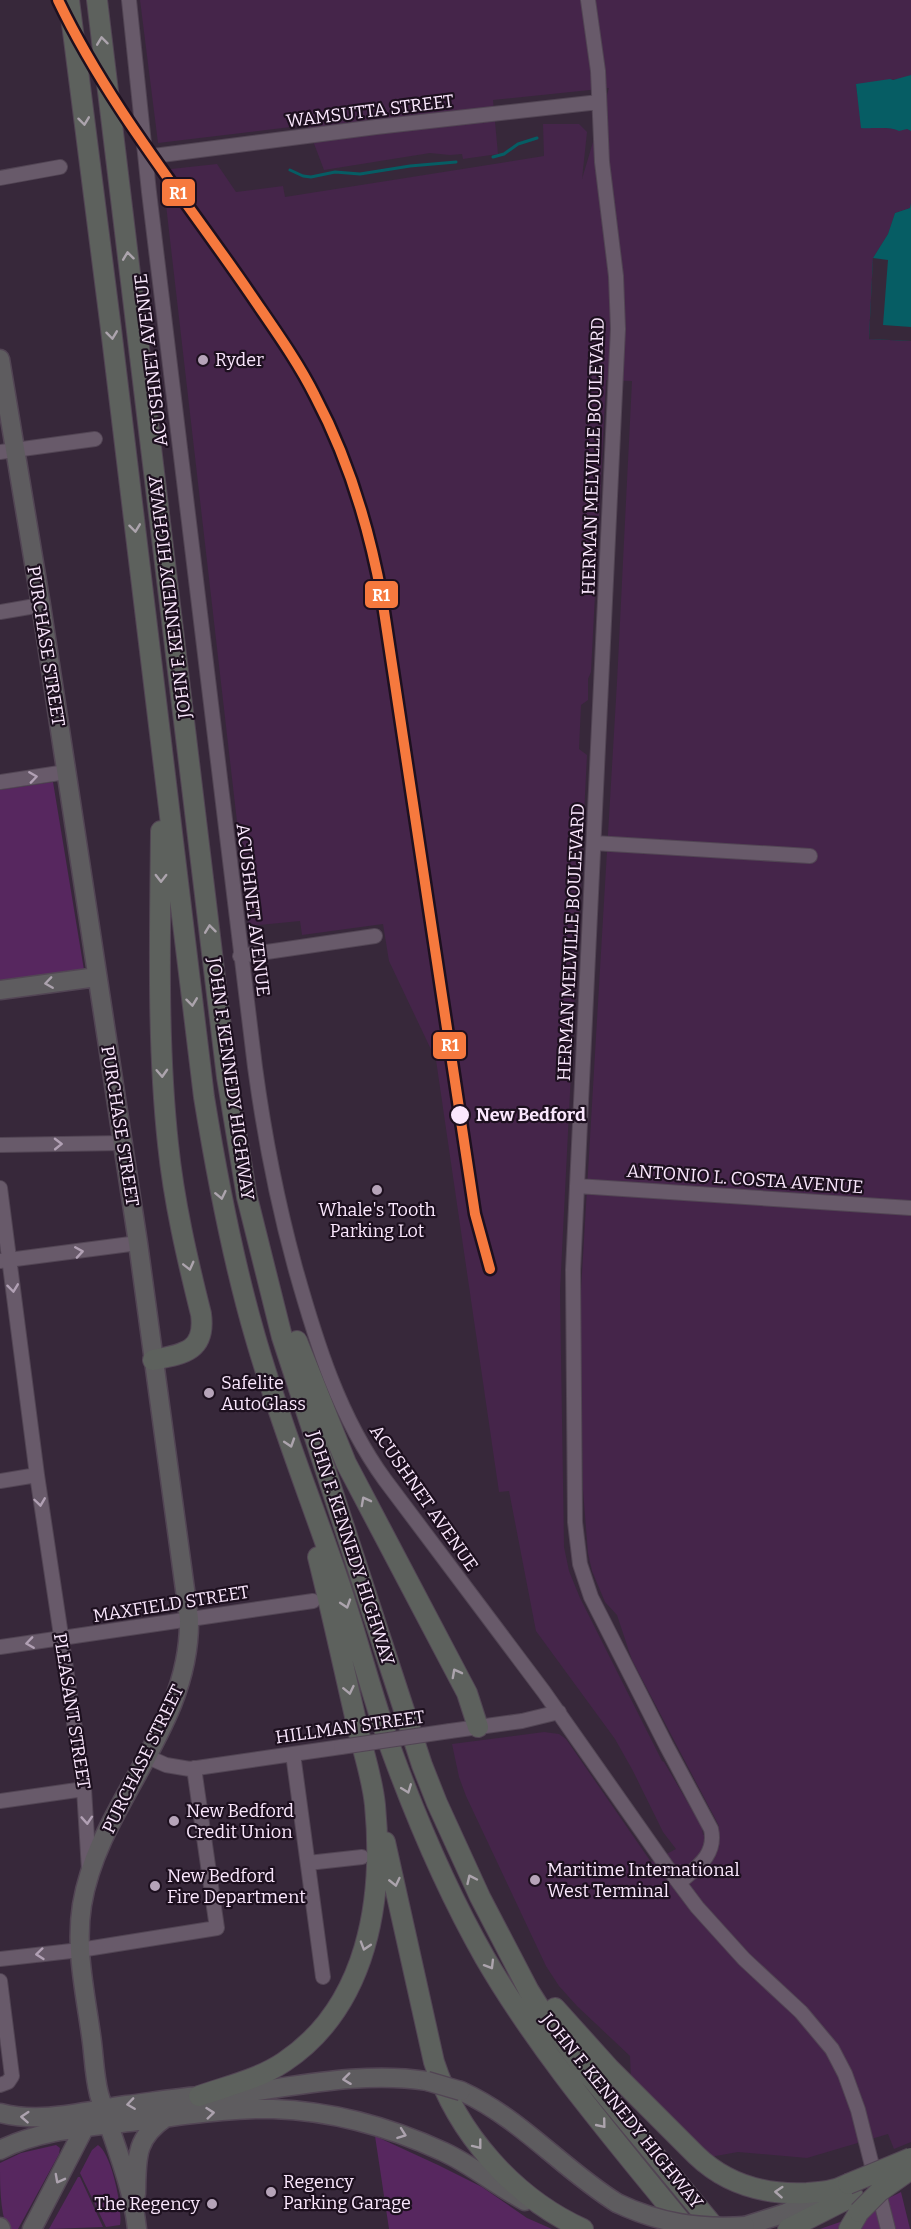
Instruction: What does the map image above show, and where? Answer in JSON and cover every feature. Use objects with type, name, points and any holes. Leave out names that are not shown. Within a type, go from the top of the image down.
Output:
[{"type":"highway","name":"JOHN F. KENNEDY HIGHWAY","points":[[69,0],[201,1077],[217,1179],[256,1339],[340,1586],[392,1750],[427,1841],[463,1916],[504,1990],[560,2071],[687,2229]]},
{"type":"highway","name":"JOHN F. KENNEDY HIGHWAY","points":[[97,0],[227,1077],[245,1187],[266,1276],[294,1375],[422,1765],[470,1877],[529,1991],[588,2074],[716,2229]]},
{"type":"highway","points":[[153,1360],[187,1352],[199,1340],[202,1327],[176,1201],[164,1098],[160,955],[160,735]]},
{"type":"highway","points":[[266,1276],[295,1336],[346,1463],[467,1693],[478,1727]]},
{"type":"highway","points":[[299,1469],[439,2077],[456,2112],[485,2153],[508,2177],[556,2216],[583,2229]]},
{"type":"highway","points":[[199,2096],[257,2075],[282,2063],[313,2038],[340,2005],[359,1965],[373,1916],[378,1865],[375,1805]]},
{"type":"highway","points":[[498,1931],[548,2000],[574,2031],[706,2165],[732,2181],[758,2190],[798,2193],[849,2202],[909,2167]]},
{"type":"highway","points":[[788,2229],[880,2191],[909,2167]]},
{"type":"main road","name":"PURCHASE STREET","points":[[0,359],[8,451],[41,605],[138,1243],[189,1619],[188,1652],[182,1683],[173,1706],[105,1837],[89,1876]]},
{"type":"main road","points":[[0,990],[97,977]]},
{"type":"main road","name":"PLEASANT STREET","points":[[89,1876],[82,1905],[80,1950],[102,2109],[120,2156],[136,2224]]},
{"type":"main road","points":[[0,2113],[43,2117],[199,2096],[232,2095],[362,2078],[398,2077],[426,2081],[461,2091],[504,2114],[575,2174],[617,2203],[661,2221],[691,2227],[745,2226],[786,2213],[849,2202]]},
{"type":"main road","points":[[102,2109],[166,2118],[233,2110],[272,2109],[322,2114],[368,2123],[418,2140],[446,2153],[521,2199],[556,2216]]},
{"type":"main road","points":[[32,2229],[84,2128],[102,2109]]},
{"type":"main road","points":[[136,2224],[137,2159],[140,2146],[150,2129],[166,2118]]},
{"type":"main road","points":[[0,2150],[40,2136],[84,2128]]},
{"type":"street","name":"ACUSHNET AVENUE","points":[[129,0],[240,956],[261,1107],[275,1185],[306,1305],[341,1404],[364,1449],[379,1472],[559,1712],[679,1883],[729,1943],[809,2021],[836,2055],[848,2080],[858,2110],[888,2229]]},
{"type":"street","name":"HERMAN MELVILLE BOULEVARD","points":[[588,0],[597,62],[602,162],[616,276],[618,343],[572,1310],[575,1522],[577,1547],[583,1573],[595,1605],[673,1759],[711,1827],[713,1839],[708,1855],[679,1883]]},
{"type":"street","name":"WAMSUTTA STREET","points":[[146,157],[358,129],[599,102]]},
{"type":"street","points":[[0,178],[60,167]]},
{"type":"street","points":[[8,451],[95,439]]},
{"type":"street","points":[[0,612],[41,605]]},
{"type":"street","points":[[0,782],[66,772]]},
{"type":"street","points":[[594,843],[810,856]]},
{"type":"street","points":[[240,956],[375,936]]},
{"type":"street","points":[[0,1145],[123,1143]]},
{"type":"street","name":"ANTONIO L. COSTA AVENUE","points":[[577,1186],[911,1208]]},
{"type":"street","name":"PLEASANT STREET","points":[[0,1188],[5,1261],[84,1789],[89,1876]]},
{"type":"street","points":[[5,1261],[138,1243]]},
{"type":"street","points":[[0,1481],[37,1475]]},
{"type":"street","name":"MAXFIELD STREET","points":[[0,1647],[313,1601]]},
{"type":"street","name":"HILLMAN STREET","points":[[148,1756],[171,1767],[194,1768],[531,1719],[559,1712]]},
{"type":"street","points":[[293,1754],[323,1977]]},
{"type":"street","points":[[0,1959],[80,1950],[218,1928],[194,1768]]},
{"type":"street","points":[[0,1802],[84,1789]]},
{"type":"street","points":[[308,1863],[362,1857]]},
{"type":"street","points":[[0,1981],[12,2076],[8,2082],[0,2085]]},
{"type":"shaded area","points":[[140,0],[911,0],[911,75],[856,85],[862,127],[911,131],[910,208],[895,213],[888,234],[873,258],[869,339],[911,341],[911,2142],[894,2149],[888,2134],[807,2158],[738,2152],[710,2157],[631,2080],[630,2056],[577,2006],[559,1986],[546,1966],[466,1796],[459,1777],[452,1744],[544,1732],[559,1734],[566,1739],[651,1862],[676,1849],[663,1832],[615,1739],[536,1631],[509,1491],[499,1492],[436,1060],[389,961],[383,924],[302,935],[300,921],[249,926],[162,170],[217,164],[236,192],[283,186],[285,197],[544,156],[543,124],[579,124],[587,132],[582,179],[609,88],[493,100],[498,154],[463,159],[462,154],[430,153],[324,170],[307,125],[158,143]],"holes":[[[606,380],[632,381],[617,682],[580,1307],[583,1490],[588,1553],[592,1571],[605,1602],[617,1615],[632,1660],[719,1826],[703,1835],[702,1827],[662,1761],[580,1598],[569,1571],[564,1547],[560,1291],[587,755],[579,749],[581,705],[588,700],[588,679],[591,672]]]},
{"type":"shaded area","points":[[911,75],[911,131],[861,128],[856,84],[893,80]]},
{"type":"shaded area","points":[[911,203],[911,341],[869,339],[873,258],[888,234],[895,213],[910,208]]},
{"type":"shaded area","points":[[53,782],[84,970],[0,980],[0,790]]},
{"type":"shaded area","points":[[375,2136],[482,2187],[527,2218],[552,2229],[389,2229]]},
{"type":"shaded area","points":[[56,2145],[60,2148],[59,2154],[18,2229],[7,2229],[0,2188],[0,2163],[21,2153]]},
{"type":"shaded area","points":[[98,2145],[103,2150],[112,2170],[120,2207],[120,2225],[106,2227],[80,2173],[92,2150]]},
{"type":"shaded area","points":[[78,2177],[103,2227],[49,2229]]},
{"type":"shaded area","points":[[901,2192],[910,2229],[820,2229],[843,2221]]},
{"type":"pier","points":[[873,258],[888,260],[883,325],[911,327],[911,341],[869,339]]},
{"type":"waterway","points":[[493,157],[504,154],[518,144],[537,138]]},
{"type":"waterway","points":[[290,170],[311,177],[335,172],[360,174],[456,162]]},
{"type":"transit line","name":"R1","points":[[58,0],[78,39],[123,113],[284,343],[327,420],[348,469],[371,545],[382,598],[475,1214],[490,1269]]},
{"type":"place","name":"Ryder","points":[[203,360]]},
{"type":"place","name":"New Bedford","points":[[460,1115]]},
{"type":"place","name":"Whale's Tooth Parking Lot","points":[[377,1190]]},
{"type":"place","name":"Safelite AutoGlass","points":[[209,1393]]},
{"type":"place","name":"New Bedford Credit Union","points":[[174,1821]]},
{"type":"place","name":"Maritime International West Terminal","points":[[535,1880]]},
{"type":"place","name":"New Bedford Fire Department","points":[[155,1886]]},
{"type":"place","name":"Regency Parking Garage","points":[[271,2192]]},
{"type":"place","name":"The Regency","points":[[212,2204]]}]
